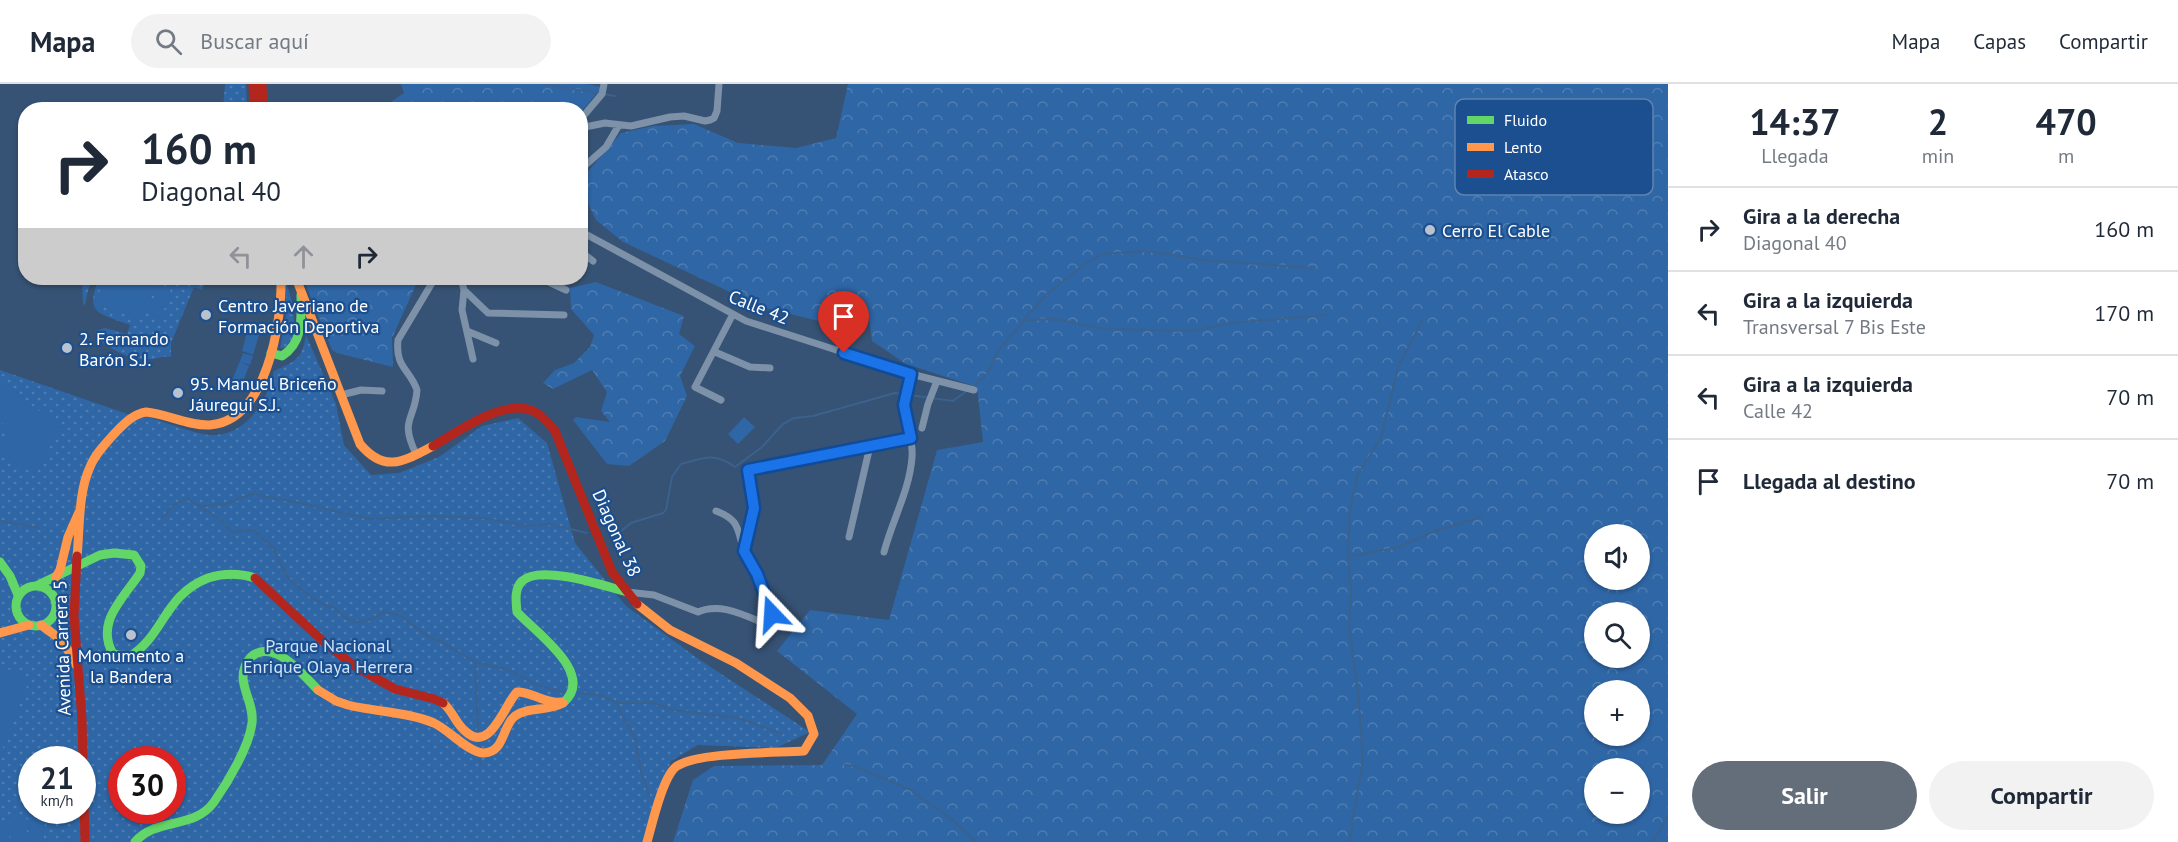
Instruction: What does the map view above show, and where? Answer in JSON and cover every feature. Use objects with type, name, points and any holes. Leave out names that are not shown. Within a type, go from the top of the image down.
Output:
[{"type":"main road","points":[[253,84],[254,102]]},
{"type":"main road","points":[[262,84],[263,102]]},
{"type":"main road","points":[[281,285],[279,320],[271,353],[282,356],[296,345],[299,336],[302,292]]},
{"type":"main road","name":"Diagonal 38","points":[[299,285],[360,444],[368,454],[382,462],[392,463],[416,454],[506,407],[516,406],[540,414],[548,420],[555,431],[608,563],[627,592],[643,610],[671,631],[733,661],[776,687],[803,711],[811,723],[813,731],[811,742],[804,751],[734,757],[711,756],[690,760],[676,766],[667,779],[648,842]]},
{"type":"main road","name":"Avenida Carrera 5","points":[[85,842],[75,582],[82,505],[88,472],[93,460],[132,417],[141,412],[150,412],[201,425],[214,425],[232,418],[243,410],[261,383],[271,353]]},
{"type":"main road","points":[[56,577],[60,570],[68,537],[82,505]]},
{"type":"main road","points":[[18,595],[24,589],[56,577],[100,555],[123,553],[134,555],[141,566],[140,573],[111,616],[105,633],[110,650],[117,656],[129,657],[136,654],[185,591],[219,574],[240,574],[257,579],[333,650],[356,668],[398,689],[442,702],[450,709],[457,724],[470,735],[478,736],[491,732],[501,718],[509,700],[517,692],[530,692],[549,702],[566,700]]},
{"type":"main road","points":[[0,562],[10,576],[18,595],[11,623],[2,632]]},
{"type":"main road","points":[[139,840],[149,830],[194,821],[215,802],[249,734],[252,719],[243,673],[246,662],[258,653],[270,651],[280,655],[324,695],[336,701],[430,722],[479,753],[489,752],[498,747],[510,722],[516,716],[524,712],[554,708],[566,700],[573,685],[572,673],[556,651],[517,612],[516,594],[519,583],[535,575],[546,575],[627,592]]},
{"type":"main road","points":[[2,632],[30,625],[40,625],[52,617],[56,604],[50,591],[10,576]]},
{"type":"main road","points":[[16,609],[22,620],[30,625]]},
{"type":"main road","points":[[40,625],[63,641],[80,678]]},
{"type":"street","points":[[588,111],[602,94],[604,84]]},
{"type":"street","points":[[588,126],[605,123],[640,125],[670,117],[692,117],[705,121],[714,118],[717,111],[719,84]]},
{"type":"street","points":[[588,163],[606,147],[620,125]]},
{"type":"street","name":"Calle 42","points":[[588,235],[755,325],[911,374],[975,390]]},
{"type":"street","points":[[588,257],[594,261]]},
{"type":"street","points":[[416,454],[407,427],[417,387],[400,364],[397,348],[398,340],[431,285]]},
{"type":"street","points":[[463,285],[462,310],[473,359]]},
{"type":"street","points":[[555,285],[566,290]]},
{"type":"street","points":[[464,290],[488,314],[564,315]]},
{"type":"street","points":[[721,400],[695,387],[733,315]]},
{"type":"street","points":[[467,331],[496,343]]},
{"type":"street","points":[[715,352],[750,367],[770,369]]},
{"type":"street","points":[[884,552],[908,480],[912,459],[911,438],[904,405],[911,374]]},
{"type":"street","points":[[922,429],[937,381]]},
{"type":"street","points":[[341,395],[361,390],[382,391]]},
{"type":"street","points":[[744,551],[754,508],[748,470],[911,438]]},
{"type":"street","points":[[849,537],[870,446]]},
{"type":"street","points":[[627,592],[654,595],[698,612],[705,609],[729,610],[771,626],[770,606],[744,551],[738,526],[728,516],[716,512]]},
{"type":"green space","points":[[225,84],[246,84],[247,102],[224,102]]},
{"type":"green space","points":[[401,84],[586,84],[602,87],[588,104],[391,102],[404,93]]},
{"type":"green space","points":[[848,84],[1668,84],[1668,842],[673,842],[693,780],[714,766],[822,765],[857,714],[777,651],[810,610],[889,620],[937,450],[983,442],[977,387],[906,364],[872,341],[869,317],[858,306],[839,326],[762,307],[623,242],[596,220],[588,203],[588,171],[621,133],[653,126],[694,124],[738,143],[796,148],[836,138]]},
{"type":"green space","points":[[596,282],[684,316],[679,334],[695,346],[680,376],[687,396],[665,441],[629,466],[607,464],[573,420],[576,417],[610,422],[601,411],[607,392],[592,370],[553,389],[543,383],[555,370],[574,363],[590,347],[594,335],[571,309],[570,288]]},
{"type":"green space","points":[[82,285],[90,285],[85,305],[83,304]]},
{"type":"green space","points":[[97,285],[204,285],[202,290],[194,287],[171,343],[171,357],[152,359],[137,359],[122,354],[95,337],[95,331],[105,328],[127,334],[130,325],[97,311],[93,299]]},
{"type":"green space","points":[[102,285],[155,285],[142,320],[95,303]]},
{"type":"green space","points":[[285,285],[287,285],[293,305],[295,335],[285,348],[280,348],[286,316]]},
{"type":"green space","points":[[306,285],[416,285],[392,338],[393,367],[332,350]]},
{"type":"green space","points":[[158,286],[171,291],[161,318],[148,313]]},
{"type":"green space","points":[[249,325],[261,328],[253,355],[242,351]]},
{"type":"green space","name":"Parque Nacional Enrique Olaya Herrera","points":[[306,335],[336,404],[344,445],[371,475],[399,473],[439,457],[482,426],[518,418],[547,443],[575,543],[626,606],[700,660],[810,732],[776,748],[698,745],[671,761],[643,842],[0,842],[0,370],[139,418],[147,417],[190,431],[215,435],[237,429],[247,422],[267,393],[274,371],[297,358]]},
{"type":"green space","points":[[243,353],[253,356],[250,365],[240,362],[249,366],[241,387],[231,383]]},
{"type":"green space","points":[[0,384],[23,395],[20,401],[62,422],[36,474],[0,456],[0,448],[9,431],[6,429],[7,426],[0,422]]},
{"type":"green space","points":[[744,417],[755,427],[738,444],[728,434]]},
{"type":"green space","points":[[0,666],[30,678],[0,755]]},
{"type":"green space","points":[[14,818],[18,818],[18,824],[28,824],[26,842],[12,842]]},
{"type":"green space","points":[[0,822],[11,824],[9,842],[0,842]]},
{"type":"green space","points":[[30,824],[45,824],[43,842],[28,842]]},
{"type":"waterway","points":[[544,84],[615,96]]},
{"type":"waterway","points":[[1025,318],[1047,294],[1082,266],[1102,254],[1147,251],[1203,260],[1313,268]]},
{"type":"waterway","points":[[973,386],[986,376],[999,350],[1024,320],[1055,319],[1104,329],[1193,331],[1230,323],[1326,315]]},
{"type":"waterway","points":[[1349,842],[1363,760],[1358,692],[1349,627],[1351,590],[1348,557],[1349,517],[1357,476],[1381,438],[1398,367],[1422,321]]},
{"type":"waterway","points":[[606,529],[620,532],[631,523],[663,513],[666,510],[672,477],[681,464],[703,458],[715,458],[735,467],[762,447],[783,424],[794,418],[813,416],[895,393],[953,401],[968,390]]},
{"type":"waterway","points":[[203,506],[227,504],[251,494],[370,519],[432,516],[482,518],[527,526],[549,524],[587,533]]},
{"type":"waterway","points":[[163,518],[176,503],[188,499],[218,518],[232,532],[254,530],[274,549],[287,577],[308,595],[324,605],[333,607],[347,619],[358,622],[369,620],[385,612],[399,615],[429,637],[442,642],[475,662],[510,670],[537,685],[565,693]]},
{"type":"waterway","points":[[1349,557],[1399,547],[1435,531],[1481,517]]},
{"type":"waterway","points":[[0,521],[39,528]]},
{"type":"waterway","points":[[475,662],[478,733]]},
{"type":"waterway","points":[[578,693],[600,695],[618,703],[653,703],[673,710],[738,718],[782,734]]},
{"type":"waterway","points":[[618,703],[635,738],[641,771],[649,796]]},
{"type":"waterway","points":[[478,739],[479,750]]},
{"type":"waterway","points":[[479,756],[480,765]]},
{"type":"waterway","points":[[845,765],[854,766],[911,790],[951,819],[977,842]]},
{"type":"waterway","points":[[1652,842],[1668,817]]},
{"type":"traffic: fast","points":[[271,353],[282,356],[298,337],[301,295]]},
{"type":"traffic: fast","points":[[36,586],[100,555],[114,553],[134,555],[141,566],[140,573],[113,611],[107,632],[113,654],[129,657],[150,638],[173,605],[193,585],[208,578],[226,574],[255,578]]},
{"type":"traffic: fast","points":[[0,562],[10,576],[18,595]]},
{"type":"traffic: fast","points":[[563,703],[572,692],[573,679],[559,654],[517,612],[516,596],[519,584],[531,576],[557,575],[627,592]]},
{"type":"traffic: fast","points":[[36,586],[50,592],[56,606],[50,620],[36,626],[22,620],[16,606],[22,592],[36,586]]},
{"type":"traffic: fast","points":[[135,842],[153,829],[196,817],[206,811],[225,785],[242,753],[252,723],[252,711],[243,678],[243,672],[251,657],[260,652],[278,655],[288,660],[318,690]]},
{"type":"traffic: slow","points":[[77,556],[83,488],[92,462],[98,453],[125,423],[146,412],[194,424],[210,425],[229,419],[245,407],[258,388],[274,343],[281,285]]},
{"type":"traffic: slow","points":[[299,285],[360,444],[369,453],[386,462],[404,460],[433,446]]},
{"type":"traffic: slow","points":[[56,577],[60,570],[68,537],[79,512]]},
{"type":"traffic: slow","points":[[637,604],[670,630],[736,663],[790,698],[808,716],[814,734],[804,751],[702,758],[677,766],[667,779],[647,842]]},
{"type":"traffic: slow","points":[[0,633],[29,625]]},
{"type":"traffic: slow","points":[[41,625],[63,641],[76,665]]},
{"type":"traffic: slow","points":[[318,690],[348,705],[424,719],[440,726],[472,749],[484,753],[496,748],[515,716],[526,711],[563,703]]},
{"type":"traffic: slow","points":[[443,703],[464,730],[473,736],[481,737],[495,726],[517,692],[561,702]]},
{"type":"traffic: jam","points":[[253,84],[254,102]]},
{"type":"traffic: jam","points":[[262,84],[263,102]]},
{"type":"traffic: jam","points":[[433,446],[497,412],[523,408],[541,416],[555,431],[612,572],[637,604]]},
{"type":"traffic: jam","points":[[77,556],[74,616],[82,719],[85,842]]},
{"type":"traffic: jam","points":[[255,578],[326,644],[356,667],[395,689],[443,703]]},
{"type":"place","name":"Cerro El Cable","points":[[1430,230]]},
{"type":"place","name":"Centro Javeriano de Formación Deportiva","points":[[206,315]]},
{"type":"place","name":"2. Fernando Barón S.J.","points":[[67,348]]},
{"type":"place","name":"95. Manuel Briceño Jáuregui S.J.","points":[[178,393]]},
{"type":"place","name":"Monumento a la Bandera","points":[[131,635]]},
{"type":"route","points":[[772,614],[757,574],[744,551],[751,529],[754,508],[748,470],[911,438],[904,410],[904,399],[911,374],[844,353]]}]
